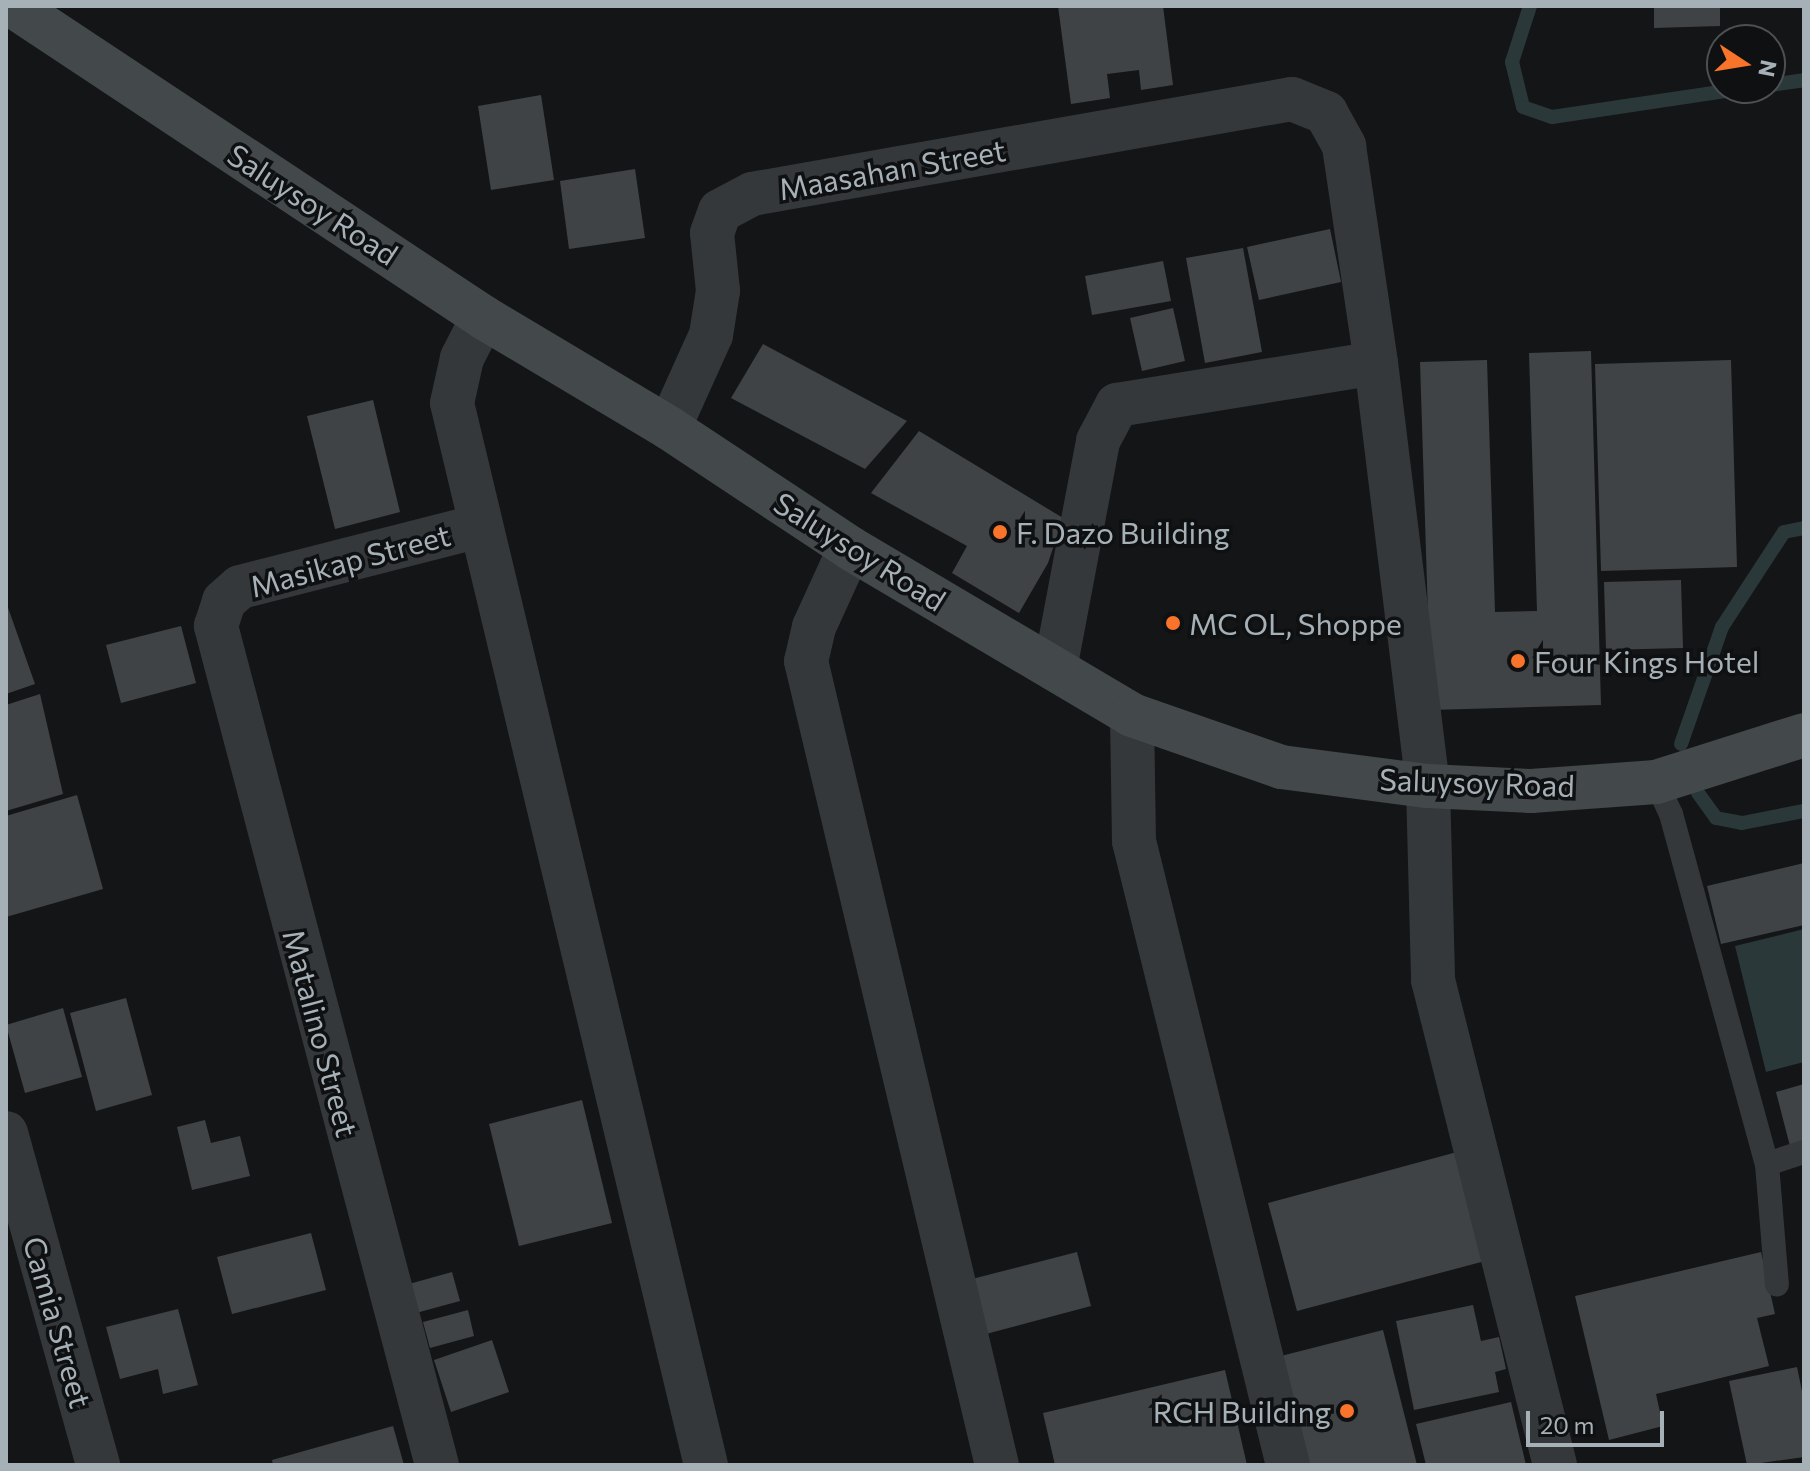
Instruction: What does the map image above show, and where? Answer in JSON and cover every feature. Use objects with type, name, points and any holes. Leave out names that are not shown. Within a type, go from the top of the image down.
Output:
[{"type":"main road","name":"Saluysoy Road","points":[[13,6],[483,317],[669,428],[850,548],[1132,715],[1281,767],[1428,786],[1531,791],[1656,782],[1804,735]]},
{"type":"street","name":"Maasahan Street","points":[[669,428],[711,335],[718,291],[712,233],[720,211],[752,194],[1292,99],[1326,113],[1344,146],[1376,363]]},
{"type":"street","points":[[483,317],[462,358],[452,403],[706,1465]]},
{"type":"street","points":[[1055,669],[1098,441],[1117,405],[1376,363],[1428,786],[1433,980],[1555,1465]]},
{"type":"street","name":"Masikap Street","points":[[224,601],[240,587],[480,526]]},
{"type":"street","points":[[850,548],[814,627],[808,675],[997,1465]]},
{"type":"street","name":"Matalino Street","points":[[224,601],[216,626],[225,672],[437,1465]]},
{"type":"street","points":[[1132,715],[1134,841],[1288,1465]]},
{"type":"street","name":"Camia Street","points":[[6,1133],[98,1465]]},
{"type":"lane","points":[[1656,782],[1671,814],[1767,1164],[1777,1285]]},
{"type":"lane","points":[[1767,1164],[1804,1152]]},
{"type":"shaded area","points":[[1804,929],[1804,1062],[1766,1072],[1735,946]]},
{"type":"building","points":[[1058,6],[1163,6],[1173,85],[1141,90],[1139,70],[1107,74],[1110,98],[1071,104]]},
{"type":"building","points":[[1654,6],[1720,6],[1720,24],[1654,28]]},
{"type":"building","points":[[541,95],[554,180],[491,190],[478,106]]},
{"type":"building","points":[[635,169],[645,238],[569,249],[560,181]]},
{"type":"building","points":[[1330,229],[1341,282],[1259,300],[1247,247]]},
{"type":"building","points":[[1243,248],[1262,352],[1205,363],[1186,258]]},
{"type":"building","points":[[1163,261],[1171,301],[1092,315],[1085,276]]},
{"type":"building","points":[[1173,308],[1185,361],[1142,371],[1130,318]]},
{"type":"building","points":[[763,344],[907,421],[865,469],[731,398]]},
{"type":"building","points":[[1591,351],[1601,705],[1431,710],[1420,362],[1487,360],[1495,612],[1537,611],[1529,353]]},
{"type":"building","points":[[1731,360],[1737,567],[1601,571],[1595,364]]},
{"type":"building","points":[[373,400],[400,512],[335,529],[307,416]]},
{"type":"building","name":"F. Dazo Building","points":[[919,431],[1063,518],[1048,563],[1019,613],[952,573],[967,546],[871,493]]},
{"type":"building","points":[[1681,580],[1683,648],[1606,650],[1604,582]]},
{"type":"building","points":[[6,602],[35,684],[6,694]]},
{"type":"building","points":[[181,626],[196,683],[121,703],[106,645]]},
{"type":"building","points":[[40,694],[63,794],[6,811],[6,705]]},
{"type":"building","points":[[77,795],[103,889],[6,917],[6,816]]},
{"type":"building","points":[[1804,863],[1804,925],[1721,944],[1707,886]]},
{"type":"building","points":[[126,998],[152,1095],[96,1111],[70,1013]]},
{"type":"building","points":[[63,1008],[82,1077],[25,1093],[6,1025]]},
{"type":"building","points":[[1804,1084],[1804,1147],[1791,1150],[1776,1092]]},
{"type":"building","points":[[582,1100],[612,1223],[519,1246],[489,1124]]},
{"type":"building","points":[[205,1120],[211,1143],[240,1136],[250,1176],[192,1190],[177,1127]]},
{"type":"building","points":[[1457,1152],[1485,1261],[1297,1311],[1268,1203]]},
{"type":"building","points":[[311,1233],[326,1290],[232,1314],[217,1257]]},
{"type":"building","points":[[1077,1252],[1091,1306],[986,1334],[972,1279]]},
{"type":"building","points":[[1761,1252],[1775,1314],[1757,1318],[1769,1366],[1656,1394],[1663,1426],[1609,1440],[1575,1296]]},
{"type":"building","points":[[452,1272],[460,1301],[416,1313],[409,1284]]},
{"type":"building","points":[[1473,1305],[1481,1341],[1499,1337],[1506,1369],[1495,1372],[1499,1392],[1414,1410],[1396,1321]]},
{"type":"building","points":[[178,1309],[198,1385],[163,1394],[158,1369],[120,1379],[106,1327]]},
{"type":"building","points":[[468,1310],[474,1336],[430,1348],[423,1322]]},
{"type":"building","name":"RCH Building","points":[[1383,1330],[1417,1465],[1304,1465],[1277,1357]]},
{"type":"building","points":[[492,1340],[509,1392],[451,1412],[434,1360]]},
{"type":"building","points":[[1797,1367],[1804,1401],[1804,1457],[1747,1465],[1729,1381]]},
{"type":"building","points":[[1225,1370],[1247,1465],[1055,1465],[1043,1413]]},
{"type":"building","points":[[1511,1402],[1526,1465],[1426,1465],[1416,1424]]},
{"type":"building","points":[[393,1426],[404,1465],[273,1465],[272,1460]]},
{"type":"waterway","points":[[1530,6],[1512,62],[1523,107],[1552,117],[1706,94]]},
{"type":"waterway","points":[[1786,83],[1804,80]]},
{"type":"waterway","points":[[1681,744],[1722,627],[1784,532],[1804,528]]},
{"type":"waterway","points":[[1698,793],[1716,818],[1742,823],[1804,811]]},
{"type":"place","name":"F. Dazo Building","points":[[1000,532]]},
{"type":"place","name":"MC OL, Shoppe","points":[[1173,623]]},
{"type":"place","name":"Four Kings Hotel","points":[[1518,661]]},
{"type":"place","name":"RCH Building","points":[[1347,1411]]}]
